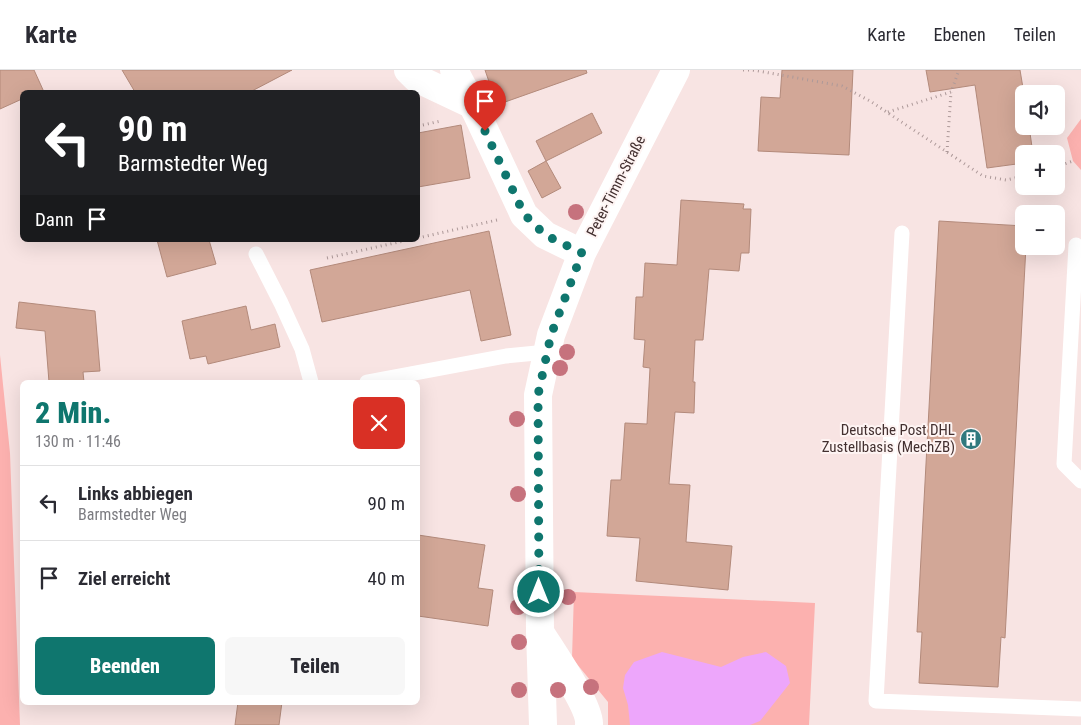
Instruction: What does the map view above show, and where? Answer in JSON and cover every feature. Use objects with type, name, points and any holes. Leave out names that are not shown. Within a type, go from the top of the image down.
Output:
[{"type":"street","points":[[408,70],[416,78],[472,104]]},
{"type":"street","points":[[454,70],[524,214],[545,235],[582,253]]},
{"type":"street","name":"Peter-Timm-Straße","points":[[543,725],[540,631],[538,395],[551,335],[582,253],[676,70]]},
{"type":"street","points":[[540,631],[584,705],[590,720],[589,725]]},
{"type":"lane","points":[[902,233],[876,701],[1081,709]]},
{"type":"lane","points":[[1076,245],[1064,464],[1081,481]]},
{"type":"lane","points":[[256,254],[302,349],[310,380]]},
{"type":"lane","points":[[378,380],[506,356],[547,352]]},
{"type":"path","points":[[743,70],[754,70],[842,86],[870,100],[983,176],[1006,180],[1015,178]]},
{"type":"path","points":[[947,152],[951,92],[959,70]]},
{"type":"path","points":[[887,112],[951,92]]},
{"type":"path","points":[[1065,164],[1073,162]]},
{"type":"path","points":[[420,238],[524,214]]},
{"type":"path","points":[[327,258],[399,242]]},
{"type":"shaded area","points":[[1081,119],[1081,170],[1073,161],[1067,138]]},
{"type":"shaded area","points":[[0,355],[10,453],[20,725],[0,725]]},
{"type":"shaded area","points":[[574,592],[815,603],[809,725],[608,725],[608,702],[572,658]]},
{"type":"shaded area","points":[[662,652],[721,667],[743,657],[766,652],[786,666],[790,683],[760,721],[750,725],[630,725],[628,705],[623,688],[625,675],[634,662]]},
{"type":"building","points":[[0,70],[34,70],[43,90],[20,90],[20,100],[0,109]]},
{"type":"building","points":[[122,70],[292,70],[254,90],[134,90]]},
{"type":"building","points":[[485,70],[586,70],[587,73],[505,102],[496,102]]},
{"type":"building","points":[[782,70],[853,70],[849,155],[758,151],[761,97],[780,98]]},
{"type":"building","points":[[926,70],[1020,70],[1022,85],[1015,85],[1015,135],[1030,135],[1032,145],[1015,145],[1015,164],[987,168],[975,85],[930,92]]},
{"type":"building","points":[[592,113],[602,133],[546,161],[536,141]]},
{"type":"building","points":[[461,125],[470,178],[420,187],[420,133]]},
{"type":"building","points":[[546,161],[561,188],[542,198],[528,171]]},
{"type":"building","points":[[681,200],[744,204],[743,209],[751,209],[749,253],[741,253],[739,271],[709,269],[703,340],[695,340],[694,413],[675,412],[669,484],[690,485],[686,542],[732,546],[728,590],[636,581],[640,538],[607,536],[611,480],[621,480],[625,423],[647,424],[650,368],[643,367],[645,340],[634,339],[636,297],[643,297],[645,263],[677,265]]},
{"type":"building","name":"Deutsche Post DHL Zustellbasis (MechZB)","points":[[939,221],[1015,225],[1015,255],[1026,255],[1005,638],[1001,637],[998,687],[919,683],[922,632],[917,632]]},
{"type":"building","points":[[489,231],[511,335],[481,341],[470,290],[322,322],[310,270]]},
{"type":"building","points":[[158,242],[210,242],[216,264],[167,277]]},
{"type":"building","points":[[19,302],[95,311],[100,371],[83,372],[84,380],[49,380],[45,331],[16,328]]},
{"type":"building","points":[[246,306],[251,330],[275,324],[280,347],[208,364],[206,356],[190,359],[182,321]]},
{"type":"building","points":[[420,535],[485,545],[478,588],[493,590],[488,626],[420,616]]},
{"type":"building","points":[[238,705],[282,705],[279,725],[235,725]]},
{"type":"place","name":"Deutsche Post DHL Zustellbasis (MechZB)","points":[[971,439]]},
{"type":"route","points":[[485,131],[524,214],[545,235],[582,253],[551,335],[538,395],[539,592]]}]
